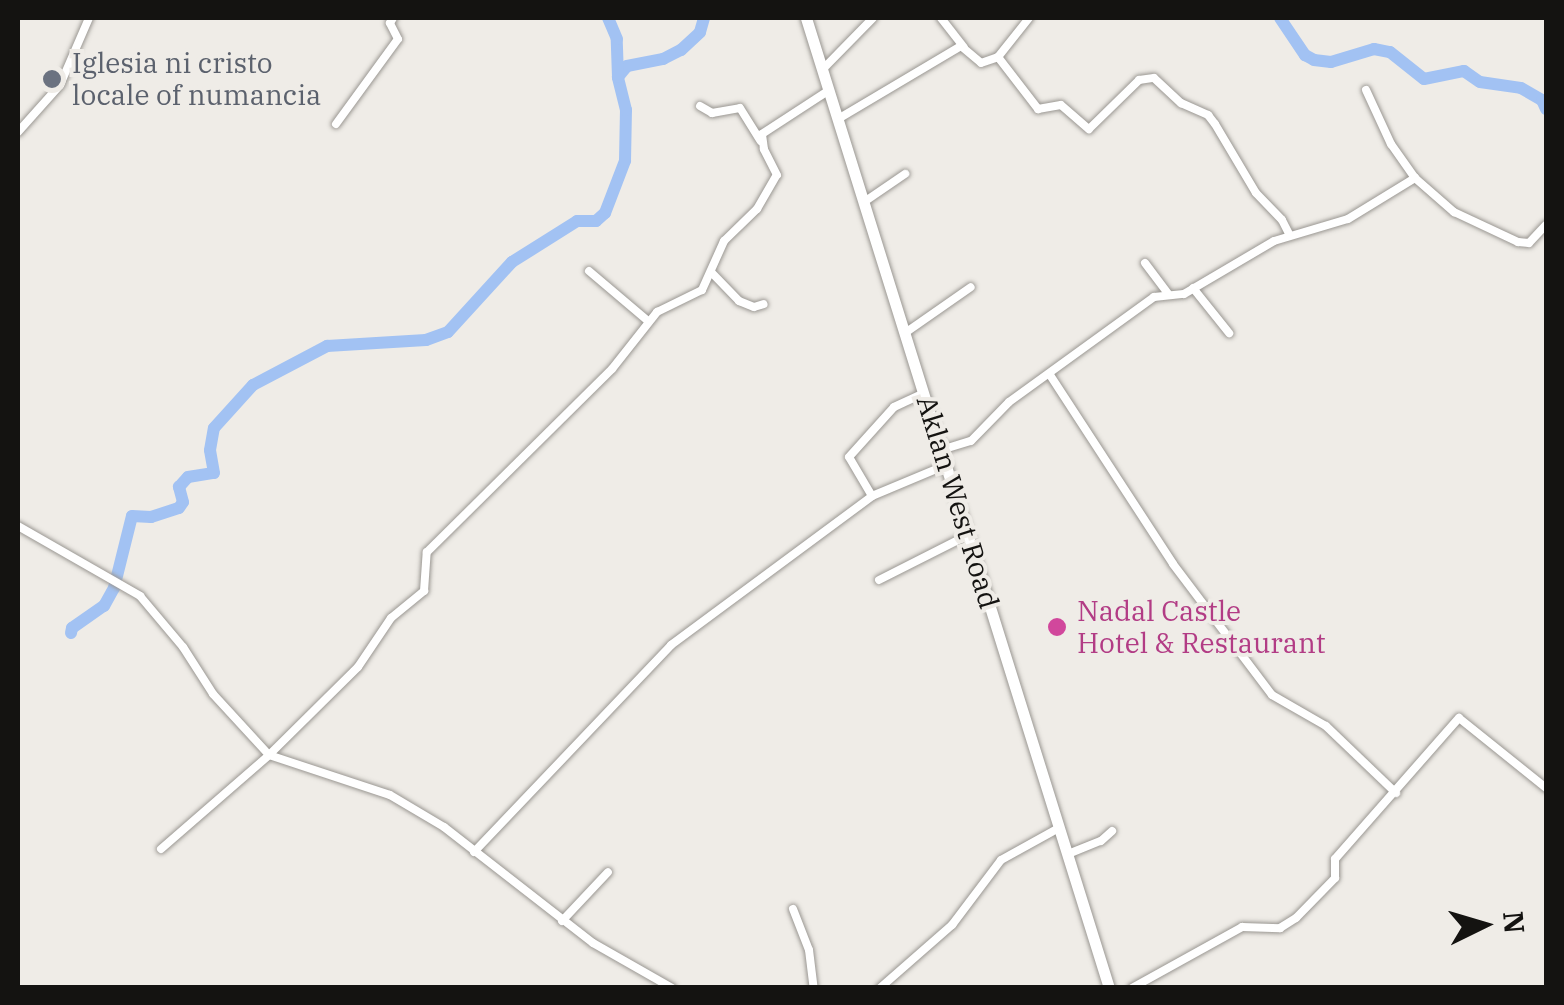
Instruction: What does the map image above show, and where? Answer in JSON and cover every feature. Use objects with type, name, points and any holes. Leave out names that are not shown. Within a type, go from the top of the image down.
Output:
[{"type":"main road","name":"Aklan West Road","points":[[806,18],[1109,988]]},
{"type":"street","points":[[18,132],[60,85],[89,18]]},
{"type":"street","points":[[336,124],[398,39],[390,22],[393,18]]},
{"type":"street","points":[[822,70],[873,18]]},
{"type":"street","points":[[941,18],[981,63],[998,58],[1029,18]]},
{"type":"street","points":[[838,118],[964,47]]},
{"type":"street","points":[[998,58],[1038,109],[1061,105],[1089,129],[1139,80],[1154,78],[1181,103],[1208,115],[1232,144],[1256,193],[1282,220],[1289,234]]},
{"type":"street","points":[[1366,90],[1392,144],[1415,178],[1454,212],[1518,242],[1530,243],[1546,225]]},
{"type":"street","points":[[761,140],[769,128],[828,91]]},
{"type":"street","points":[[161,849],[269,755],[358,668],[392,618],[424,591],[427,552],[612,369],[648,321],[657,312],[702,290],[724,241],[757,209],[776,175],[761,140],[737,106],[712,114],[700,106]]},
{"type":"street","points":[[864,202],[906,174]]},
{"type":"street","points":[[941,450],[970,442],[1009,402],[1154,297],[1193,288],[1289,234],[1348,219],[1415,178]]},
{"type":"street","points":[[1145,263],[1168,293]]},
{"type":"street","points":[[589,271],[648,321]]},
{"type":"street","points":[[712,273],[740,301],[754,307],[764,304]]},
{"type":"street","points":[[904,333],[972,286]]},
{"type":"street","points":[[1193,288],[1229,333]]},
{"type":"street","points":[[1050,376],[1173,564],[1272,695],[1326,726],[1396,794]]},
{"type":"street","points":[[872,496],[849,458],[894,407],[924,393]]},
{"type":"street","points":[[474,852],[670,645],[872,496],[946,464]]},
{"type":"street","points":[[18,526],[124,584],[183,647],[213,694],[269,755],[390,795],[444,827],[562,921],[672,988]]},
{"type":"street","points":[[879,580],[968,535]]},
{"type":"street","points":[[1132,988],[1242,927],[1280,928],[1293,921],[1335,878],[1334,859],[1461,718],[1546,788]]},
{"type":"street","points":[[880,988],[952,925],[1001,860],[1060,828]]},
{"type":"street","points":[[1068,854],[1102,841],[1112,831]]},
{"type":"street","points":[[562,921],[608,872]]},
{"type":"street","points":[[793,910],[809,950],[814,988]]},
{"type":"waterway","points":[[71,633],[72,628],[104,606],[114,588],[132,516],[151,517],[179,508],[183,502],[179,487],[188,477],[214,473],[210,450],[214,428],[253,385],[327,346],[426,340],[448,332],[512,262],[577,221],[596,221],[605,213],[625,161],[626,110],[618,77],[617,39],[608,18]]},
{"type":"waterway","points":[[618,77],[627,66],[663,59],[681,50],[700,32],[704,18]]},
{"type":"waterway","points":[[1280,18],[1305,55],[1314,60],[1331,62],[1374,49],[1390,52],[1424,79],[1464,71],[1480,82],[1521,88],[1542,100],[1546,109]]},
{"type":"place","name":"Iglesia ni cristo locale of numancia","points":[[52,79]]},
{"type":"place","name":"Nadal Castle Hotel & Restaurant","points":[[1057,627]]}]
